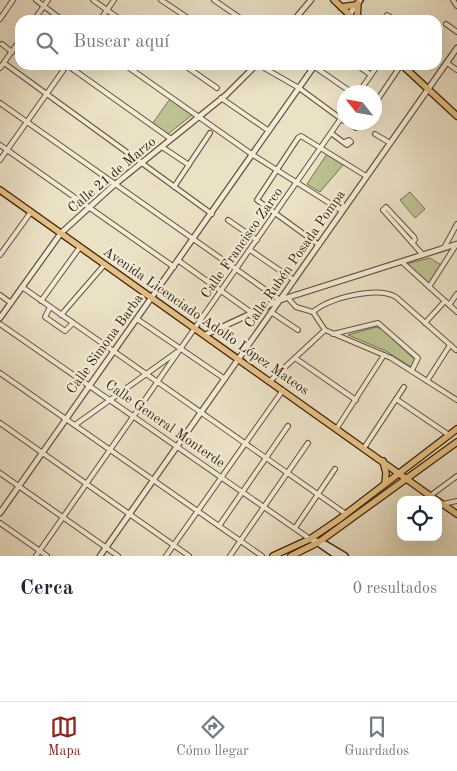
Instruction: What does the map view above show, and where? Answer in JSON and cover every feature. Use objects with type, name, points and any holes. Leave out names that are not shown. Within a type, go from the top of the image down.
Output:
[{"type":"main road","points":[[334,0],[346,15]]},
{"type":"main road","points":[[341,7],[358,3]]},
{"type":"main road","points":[[350,15],[358,3]]},
{"type":"main road","points":[[407,70],[457,116]]},
{"type":"main road","name":"Avenida Licenciado Adolfo López Mateos","points":[[0,190],[431,496]]},
{"type":"main road","points":[[273,556],[310,539],[369,497],[398,472],[457,429]]},
{"type":"main road","points":[[294,555],[319,542],[457,442]]},
{"type":"main road","points":[[383,461],[386,473],[385,484]]},
{"type":"main road","points":[[369,497],[372,503]]},
{"type":"main road","name":"Avenida Licenciado Adolfo López Mateos","points":[[442,504],[457,514]]},
{"type":"main road","name":"Calle General Monterde","points":[[310,539],[319,542],[337,556]]},
{"type":"main road","name":"Calle General Monterde","points":[[330,552],[346,556]]},
{"type":"street","points":[[0,19],[13,0]]},
{"type":"street","points":[[36,0],[56,15]]},
{"type":"street","points":[[38,15],[48,0]]},
{"type":"street","points":[[93,0],[114,15]]},
{"type":"street","points":[[104,15],[114,0]]},
{"type":"street","points":[[161,0],[184,15]]},
{"type":"street","points":[[214,0],[236,15]]},
{"type":"street","points":[[299,15],[311,0]]},
{"type":"street","points":[[446,24],[457,32]]},
{"type":"street","points":[[2,44],[12,52]]},
{"type":"street","points":[[0,68],[15,48]]},
{"type":"street","name":"Calle Rubén Posada Pompa","points":[[100,556],[457,48]]},
{"type":"street","points":[[4,63],[212,214]]},
{"type":"street","points":[[447,63],[457,70]]},
{"type":"street","points":[[0,160],[63,70]]},
{"type":"street","points":[[74,70],[171,139]]},
{"type":"street","points":[[132,70],[253,155],[342,212]]},
{"type":"street","points":[[191,70],[217,88]]},
{"type":"street","name":"Calle 21 de Marzo","points":[[0,318],[61,233],[114,185],[252,70]]},
{"type":"street","points":[[267,70],[299,88],[337,115]]},
{"type":"street","name":"Calle Simona Barba","points":[[0,513],[194,240],[311,70]]},
{"type":"street","points":[[321,70],[341,85]]},
{"type":"street","points":[[364,70],[371,75]]},
{"type":"street","points":[[364,85],[374,70]]},
{"type":"street","points":[[382,94],[400,70]]},
{"type":"street","points":[[221,98],[269,131]]},
{"type":"street","points":[[0,103],[280,300]]},
{"type":"street","name":"Calle Francisco Zarco","points":[[36,556],[337,128]]},
{"type":"street","points":[[174,187],[210,132]]},
{"type":"street","points":[[331,134],[344,142]]},
{"type":"street","points":[[375,134],[390,144]]},
{"type":"street","points":[[319,245],[256,199],[300,136],[366,176]]},
{"type":"street","points":[[0,145],[175,267]]},
{"type":"street","points":[[162,147],[189,165]]},
{"type":"street","points":[[383,210],[398,224],[423,255]]},
{"type":"street","points":[[0,255],[2,247],[31,212]]},
{"type":"street","points":[[228,220],[257,240]]},
{"type":"street","points":[[444,248],[457,224]]},
{"type":"street","points":[[205,335],[280,300],[457,244]]},
{"type":"street","points":[[429,287],[457,244]]},
{"type":"street","points":[[42,301],[80,247]]},
{"type":"street","points":[[250,250],[294,280]]},
{"type":"street","points":[[179,261],[252,313]]},
{"type":"street","points":[[402,262],[457,312]]},
{"type":"street","points":[[61,315],[105,264]]},
{"type":"street","points":[[22,287],[346,514]]},
{"type":"street","points":[[313,312],[322,306],[348,298],[371,292],[384,292],[396,297],[456,350]]},
{"type":"street","points":[[425,323],[457,294]]},
{"type":"street","points":[[0,295],[11,303]]},
{"type":"street","points":[[288,298],[296,307],[313,312],[325,330],[384,355],[456,398]]},
{"type":"street","points":[[50,307],[45,317],[66,332],[73,324]]},
{"type":"street","points":[[271,312],[298,330]]},
{"type":"street","points":[[137,319],[225,379]]},
{"type":"street","points":[[333,334],[372,323],[383,326],[418,358],[412,370]]},
{"type":"street","name":"Calle General Monterde","points":[[0,324],[310,539]]},
{"type":"street","points":[[270,381],[325,330]]},
{"type":"street","points":[[427,381],[450,345]]},
{"type":"street","points":[[75,425],[181,349]]},
{"type":"street","points":[[337,428],[384,355]]},
{"type":"street","points":[[295,358],[356,400]]},
{"type":"street","points":[[0,373],[262,556]]},
{"type":"street","points":[[364,448],[404,387]]},
{"type":"street","points":[[166,556],[283,390]]},
{"type":"street","points":[[396,399],[449,435]]},
{"type":"street","points":[[0,423],[189,556]]},
{"type":"street","points":[[219,526],[288,426]]},
{"type":"street","points":[[230,556],[308,443]]},
{"type":"street","points":[[295,528],[335,469]]},
{"type":"street","points":[[0,473],[118,556]]},
{"type":"street","points":[[440,496],[457,476]]},
{"type":"street","points":[[442,500],[457,501]]},
{"type":"street","points":[[0,523],[47,556]]},
{"type":"green space","points":[[170,99],[192,115],[168,134],[152,124]]},
{"type":"green space","points":[[327,154],[343,165],[320,192],[307,184]]},
{"type":"green space","points":[[410,192],[425,209],[415,218],[400,200]]},
{"type":"green space","points":[[430,258],[441,265],[429,284],[406,264]]},
{"type":"green space","points":[[376,327],[382,329],[416,361],[411,367],[386,351],[348,335]]}]
